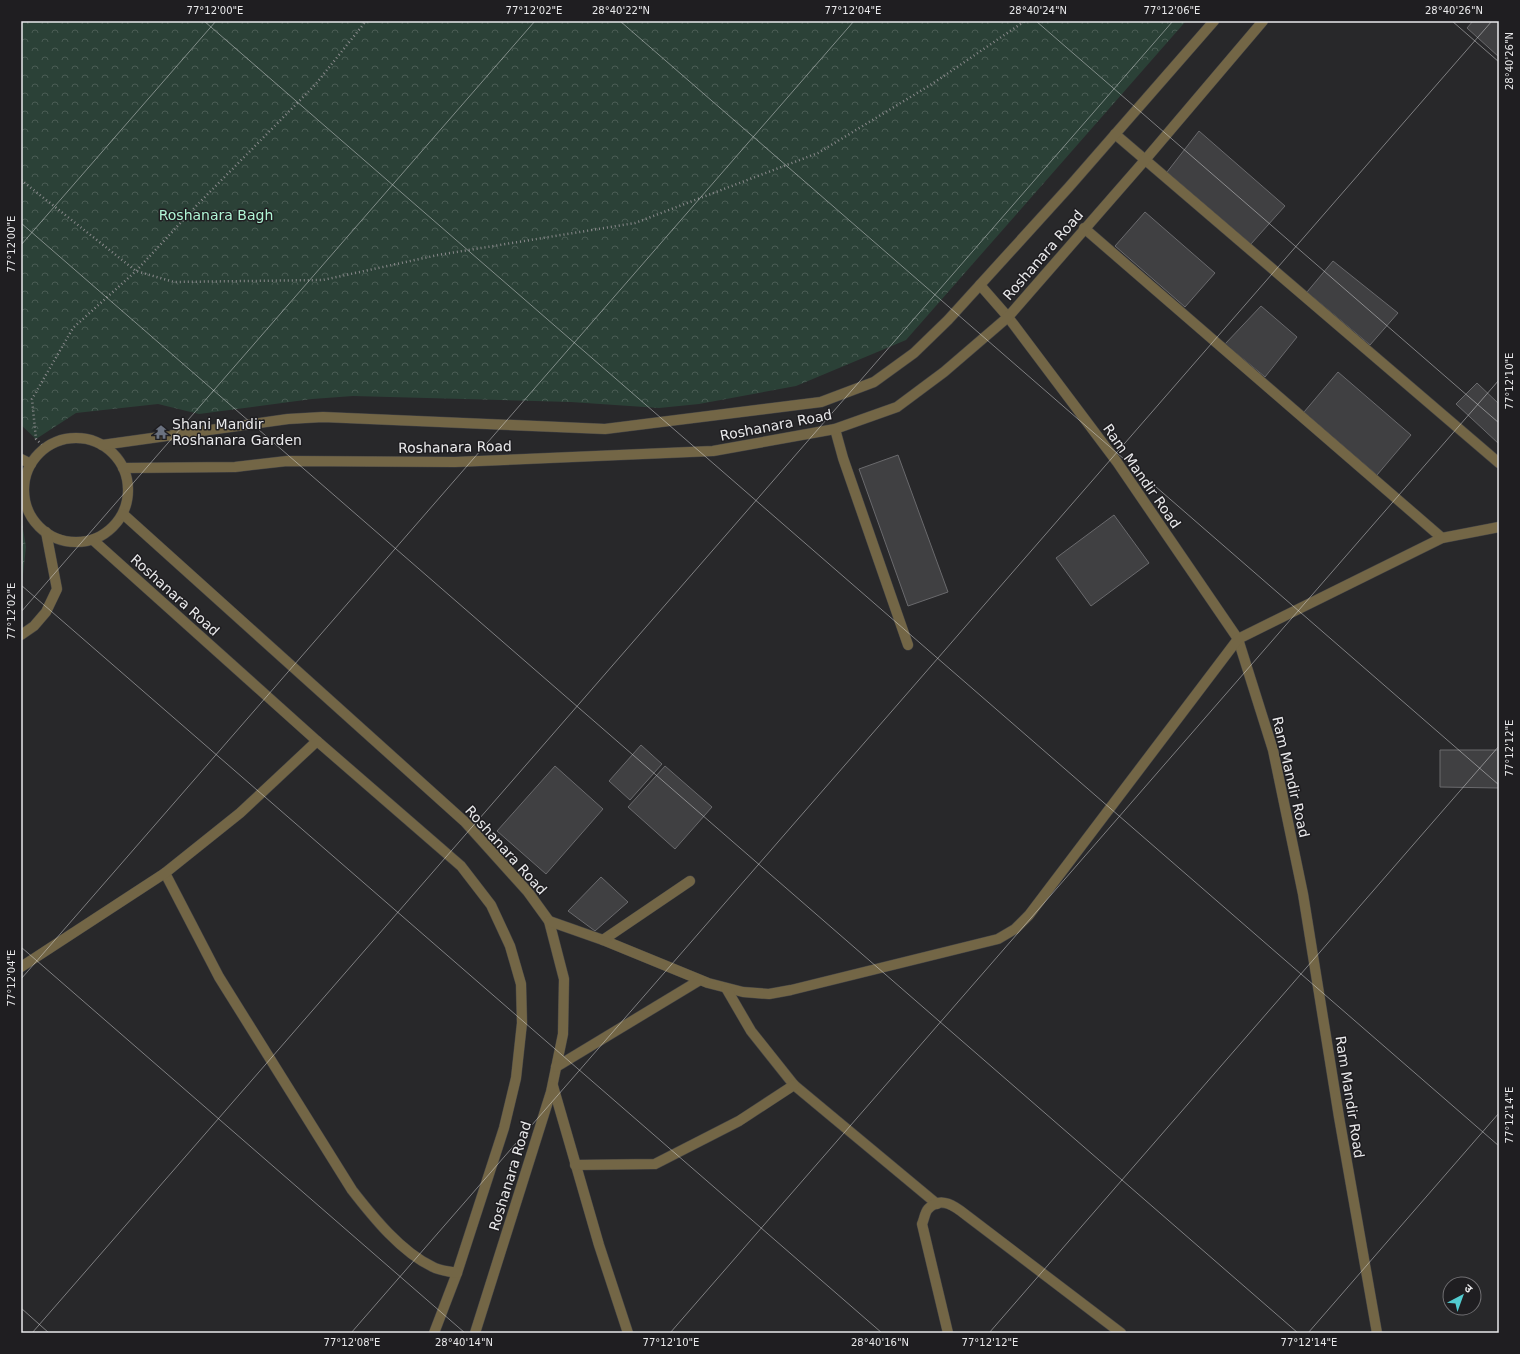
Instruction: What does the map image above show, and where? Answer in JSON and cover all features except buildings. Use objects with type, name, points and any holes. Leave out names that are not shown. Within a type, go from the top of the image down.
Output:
[{"type":"street","name":"Roshanara Road","points":[[102,445],[288,419],[322,418],[605,429],[821,402],[874,382],[914,354],[948,320],[1214,21]]},
{"type":"street","name":"Roshanara Road","points":[[123,468],[235,467],[287,460],[455,462],[713,451],[835,429],[897,407],[944,372],[1008,317],[1084,228],[1145,160],[1263,21]]},
{"type":"street","points":[[1115,134],[1499,463]]},
{"type":"street","points":[[1084,228],[1442,538]]},
{"type":"street","name":"Ram Mandir Road","points":[[980,285],[1008,317],[1117,462],[1238,639],[1273,750],[1303,894],[1338,1117],[1377,1333]]},
{"type":"street","points":[[835,429],[843,458],[908,645]]},
{"type":"street","points":[[77,438],[86,439],[102,445],[118,459],[127,479],[128,499],[123,514],[114,527],[93,540],[84,542],[64,541],[46,532],[40,527],[30,513],[25,497],[25,480],[31,464],[45,449],[60,441],[77,438]]},
{"type":"street","points":[[21,459],[31,464]]},
{"type":"street","name":"Roshanara Road","points":[[123,514],[465,822],[528,892],[549,921],[564,979],[563,1034],[552,1084],[475,1333]]},
{"type":"street","points":[[549,921],[603,940],[700,980],[743,992],[769,994],[791,990],[998,939],[1015,929],[1029,915],[1238,639],[1442,538],[1499,527]]},
{"type":"street","points":[[21,635],[34,626],[46,612],[57,589],[46,532]]},
{"type":"street","name":"Roshanara Road","points":[[93,540],[317,741],[461,866],[491,905],[510,946],[521,984],[522,1023],[516,1078],[504,1128],[457,1273],[434,1333]]},
{"type":"street","points":[[21,966],[165,872],[240,813],[317,741]]},
{"type":"street","points":[[165,872],[219,977],[352,1190],[377,1222],[410,1253],[433,1268],[457,1273]]},
{"type":"street","points":[[603,940],[690,881]]},
{"type":"street","points":[[556,1067],[700,980]]},
{"type":"street","points":[[726,988],[751,1031],[794,1085],[937,1204]]},
{"type":"street","points":[[552,1084],[599,1245],[628,1333]]},
{"type":"street","points":[[576,1165],[655,1164],[739,1121],[794,1085]]},
{"type":"street","points":[[948,1333],[922,1224],[928,1209],[937,1204],[947,1203],[1121,1333]]},
{"type":"path","points":[[45,449],[36,439],[32,398],[73,328],[136,270],[198,204],[315,85],[366,21]]},
{"type":"path","points":[[21,180],[136,270],[174,282],[324,280],[438,254],[635,223],[818,153],[932,84],[1025,21]]},
{"type":"green space","name":"Roshanara Bagh","points":[[21,21],[1186,21],[906,340],[796,386],[699,404],[659,408],[571,402],[353,396],[312,399],[199,414],[158,404],[76,413],[36,439],[21,425]]},
{"type":"green space","points":[[21,517],[26,547],[21,585]]},
{"type":"place","name":"Shani Mandir Roshanara Garden","points":[[161,432]]}]
